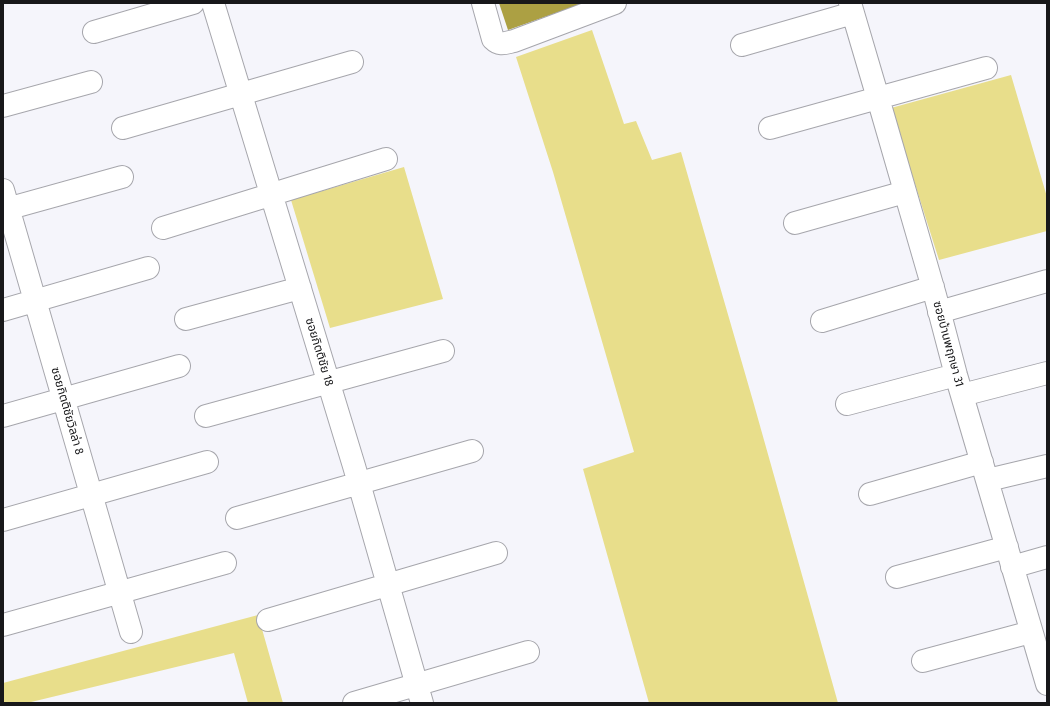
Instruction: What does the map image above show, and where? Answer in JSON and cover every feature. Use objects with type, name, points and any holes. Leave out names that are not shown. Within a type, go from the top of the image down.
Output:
[{"type":"street","points":[[94,32],[193,3]]},
{"type":"street","name":"ซอยกิตติชัย 18","points":[[213,3],[359,483],[420,694]]},
{"type":"street","points":[[483,3],[493,39],[498,43],[503,44],[615,3]]},
{"type":"street","points":[[742,45],[854,6]]},
{"type":"street","name":"ซอยบ้านพฤกษา 31","points":[[854,6],[878,98],[933,288],[959,385],[1010,557],[1038,643],[1047,684]]},
{"type":"street","points":[[123,128],[352,62]]},
{"type":"street","points":[[770,128],[986,68]]},
{"type":"street","points":[[3,106],[90,82]]},
{"type":"street","points":[[163,228],[386,159]]},
{"type":"street","points":[[5,203],[122,177]]},
{"type":"street","points":[[795,223],[905,192]]},
{"type":"street","name":"ซอยกิตติชัยวิลล่า 8","points":[[5,203],[64,399],[131,632]]},
{"type":"street","points":[[3,310],[148,268]]},
{"type":"street","points":[[939,312],[1047,281]]},
{"type":"street","points":[[186,319],[300,288]]},
{"type":"street","points":[[822,321],[933,288]]},
{"type":"street","points":[[206,416],[443,351]]},
{"type":"street","points":[[3,416],[179,366]]},
{"type":"street","points":[[846,404],[959,385],[1047,373]]},
{"type":"street","points":[[237,518],[472,451]]},
{"type":"street","points":[[3,520],[207,462]]},
{"type":"street","points":[[870,494],[985,471],[1047,466]]},
{"type":"street","points":[[268,620],[496,553]]},
{"type":"street","points":[[897,577],[1010,557],[1047,558]]},
{"type":"street","points":[[3,625],[225,564]]},
{"type":"street","points":[[923,661],[1038,643]]},
{"type":"street","points":[[354,703],[420,694],[528,652]]},
{"type":"shaded area","points":[[499,3],[584,3],[508,30]]},
{"type":"shaded area","points":[[592,30],[624,124],[636,121],[652,160],[681,152],[838,703],[649,703],[583,469],[634,452],[553,172],[516,57]]},
{"type":"shaded area","points":[[1011,75],[1047,197],[1047,231],[939,260],[891,108]]},
{"type":"shaded area","points":[[404,167],[443,299],[330,328],[291,200]]},
{"type":"shaded area","points":[[258,615],[283,703],[248,703],[234,653],[27,703],[3,703],[3,683]]}]
